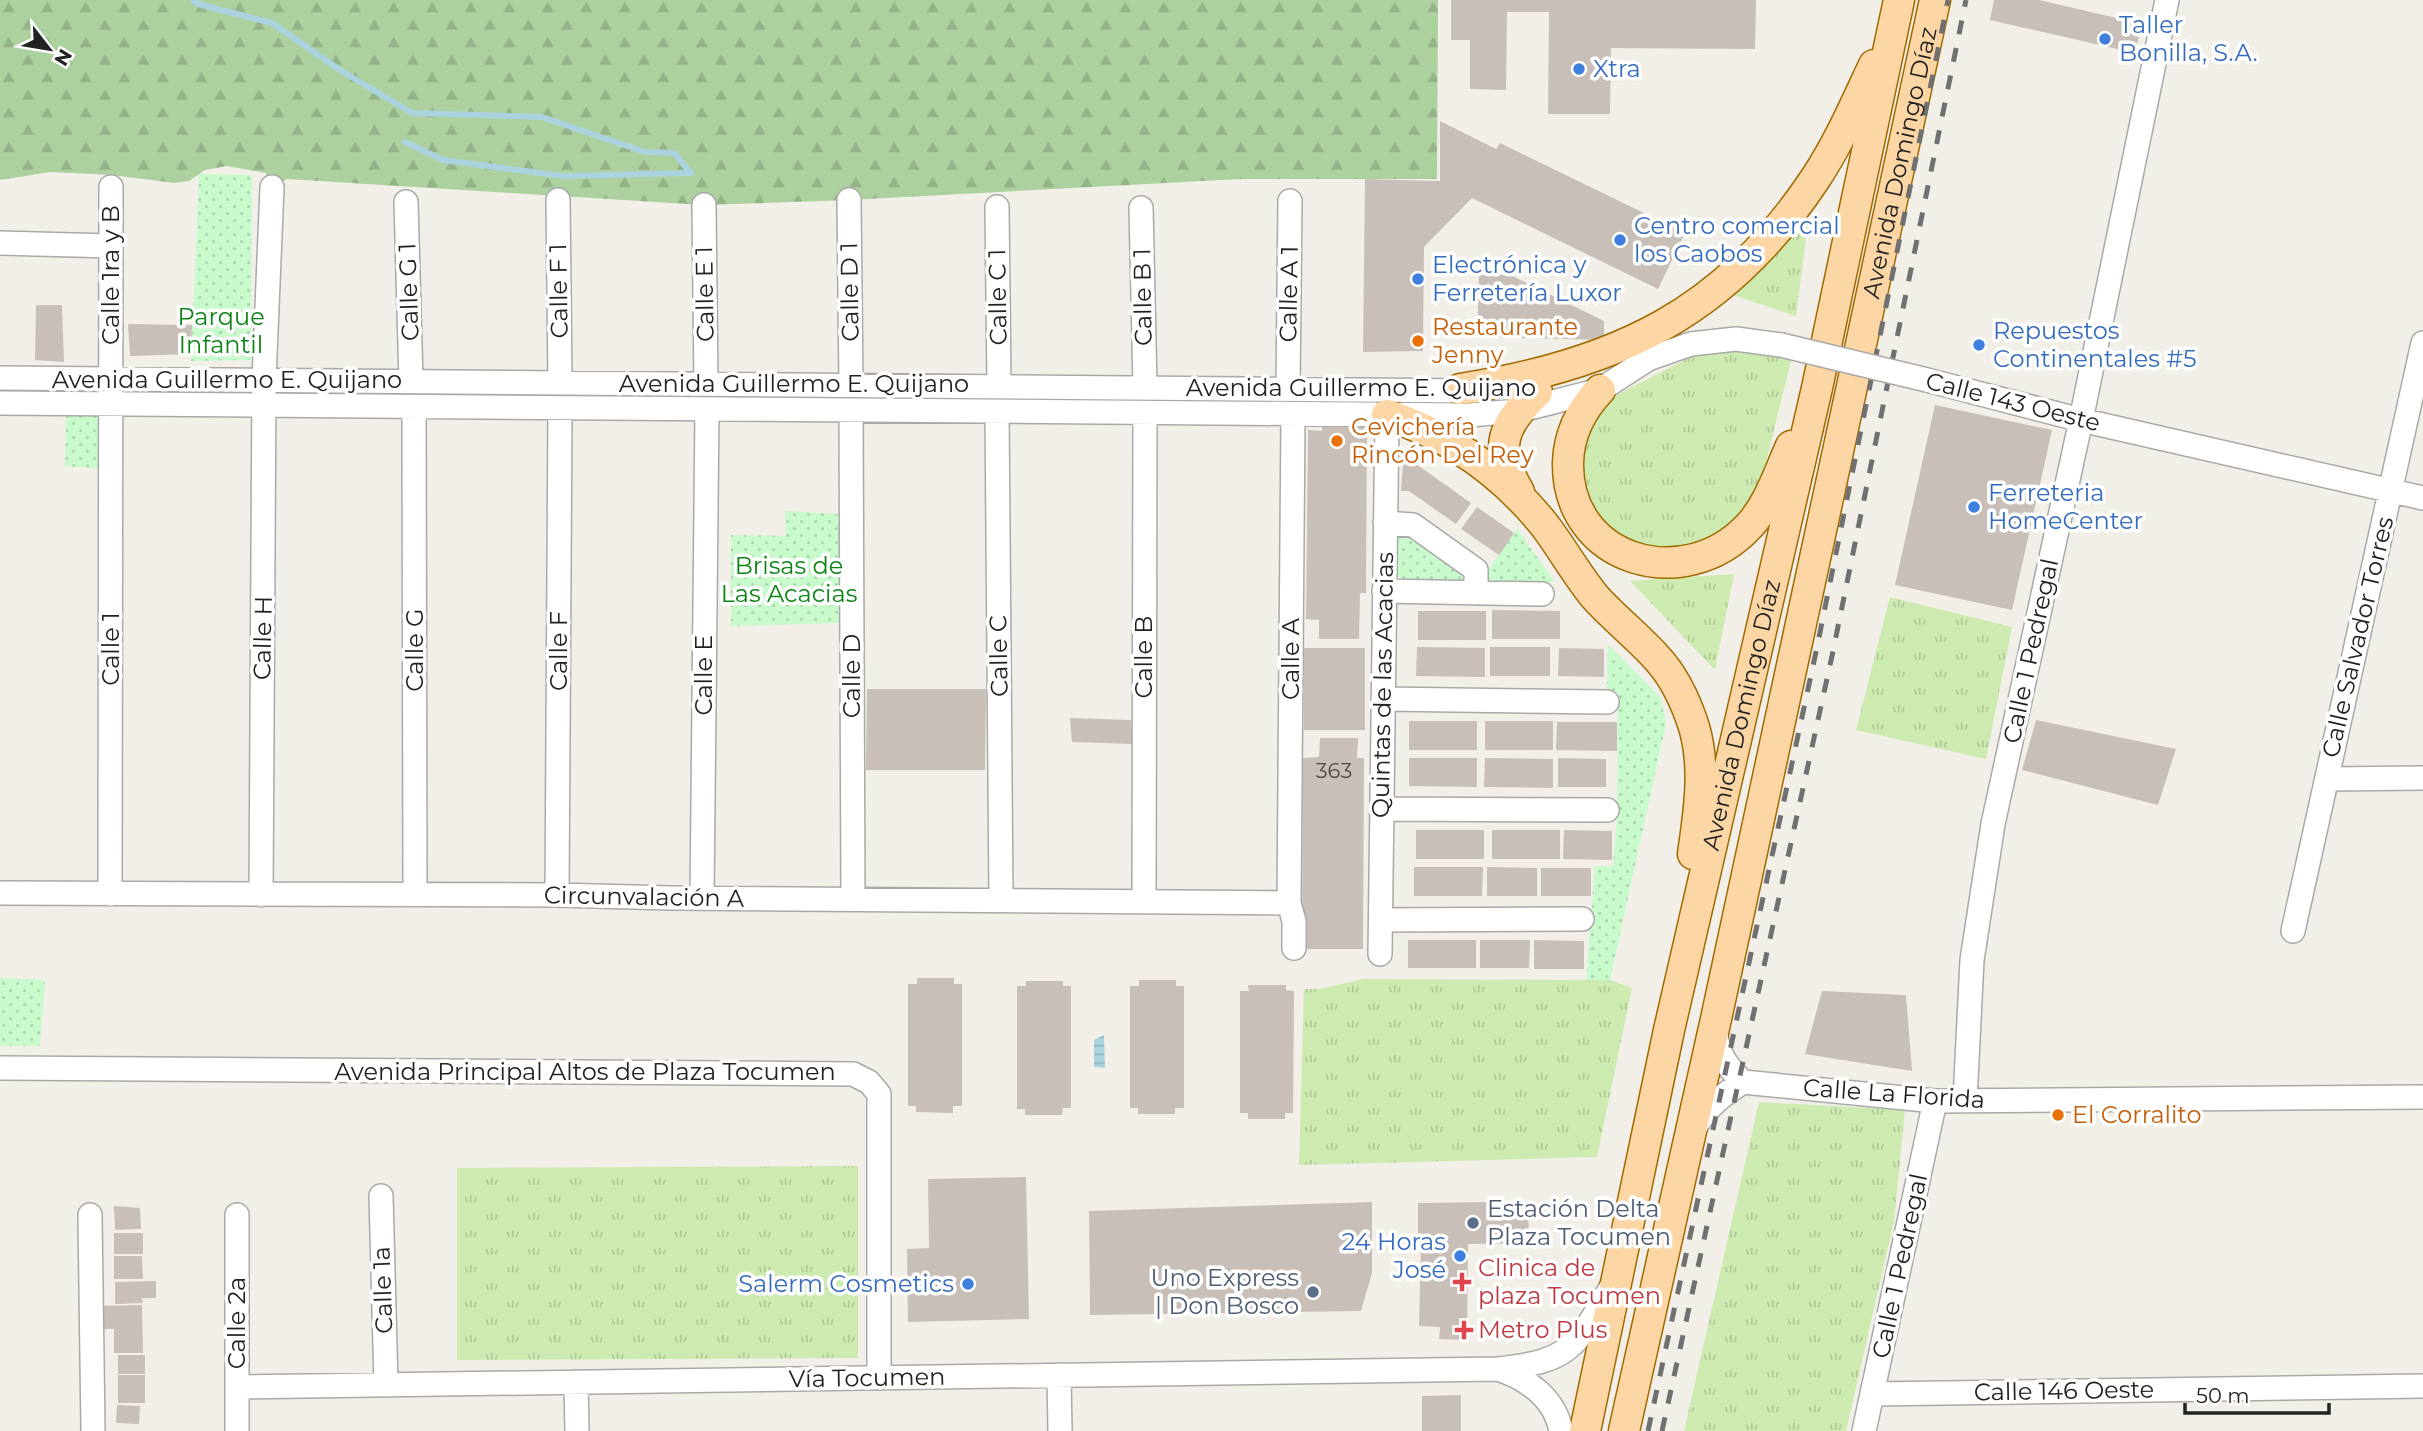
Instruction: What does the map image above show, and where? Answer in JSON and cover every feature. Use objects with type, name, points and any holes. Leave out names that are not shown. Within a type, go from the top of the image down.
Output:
[{"type":"main road","name":"Avenida Domingo Díaz","points":[[1625,1431],[1935,0]]},
{"type":"main road","name":"Avenida Domingo Díaz","points":[[1585,1431],[1669,1030],[1817,388],[1898,8]]},
{"type":"main road","points":[[1460,389],[1537,374],[1590,358],[1662,326],[1722,286],[1754,257],[1815,179],[1844,128],[1898,8]]},
{"type":"main road","points":[[1605,387],[1580,415],[1570,443],[1570,485],[1579,514],[1597,537],[1619,553],[1644,561],[1672,563],[1701,558],[1737,538],[1749,526],[1765,502],[1817,388]]},
{"type":"main road","points":[[1527,401],[1504,435],[1503,448],[1513,481],[1596,598],[1657,657],[1687,708],[1694,727],[1700,768],[1696,832],[1676,953],[1669,1030]]},
{"type":"main road","points":[[1387,415],[1408,422],[1458,448],[1491,470],[1525,501]]},
{"type":"street","name":"Calle 1 Pedregal","points":[[1965,1100],[1972,960],[1993,824],[2081,420],[2167,0]]},
{"type":"street","name":"Calle 1ra y B","points":[[111,187],[111,404]]},
{"type":"street","name":"Calle H","points":[[261,895],[264,380],[272,187]]},
{"type":"street","name":"Calle F 1","points":[[558,200],[560,383]]},
{"type":"street","name":"Calle D 1","points":[[849,200],[851,385]]},
{"type":"street","name":"Calle A 1","points":[[1288,388],[1290,201]]},
{"type":"street","name":"Calle G 1","points":[[406,202],[411,381]]},
{"type":"street","name":"Calle E 1","points":[[704,205],[706,384]]},
{"type":"street","name":"Calle C 1","points":[[997,208],[999,386]]},
{"type":"street","name":"Calle B 1","points":[[1142,208],[1145,387]]},
{"type":"street","points":[[0,243],[111,246]]},
{"type":"street","name":"Calle 143 Oeste","points":[[1605,387],[1648,359],[1691,344],[1736,339],[1781,345],[2081,420],[2423,498]]},
{"type":"street","name":"Calle Salvador Torres","points":[[2293,931],[2423,344]]},
{"type":"street","name":"Avenida Guillermo E. Quijano","points":[[0,378],[1460,389],[1500,393],[1527,401]]},
{"type":"street","name":"Avenida Guillermo E. Quijano","points":[[0,404],[1469,415],[1527,401],[1594,380],[1605,387]]},
{"type":"street","points":[[1172,387],[1172,414]]},
{"type":"street","name":"Calle 1","points":[[110,894],[111,404]]},
{"type":"street","name":"Calle G","points":[[414,407],[415,894]]},
{"type":"street","name":"Calle F","points":[[557,895],[560,408]]},
{"type":"street","name":"Calle E","points":[[702,898],[706,410]]},
{"type":"street","name":"Calle D","points":[[851,411],[853,899]]},
{"type":"street","name":"Calle C","points":[[997,412],[1002,900]]},
{"type":"street","name":"Calle B","points":[[1144,901],[1145,413]]},
{"type":"street","name":"Calle A","points":[[1293,415],[1289,903],[1294,921],[1294,948]]},
{"type":"street","name":"Quintas de las Acacias","points":[[1380,954],[1387,415]]},
{"type":"street","points":[[1385,523],[1413,525],[1476,570],[1476,593]]},
{"type":"street","points":[[1384,591],[1542,594]]},
{"type":"street","points":[[1383,699],[1607,702]]},
{"type":"street","points":[[2327,779],[2423,778]]},
{"type":"street","points":[[1382,809],[1606,810]]},
{"type":"street","name":"Circunvalación A","points":[[0,893],[557,895],[1289,903]]},
{"type":"street","points":[[1381,920],[1582,919]]},
{"type":"street","points":[[1689,1140],[1710,1106],[1743,1082],[1730,1070],[1720,1054],[1716,1019]]},
{"type":"street","name":"Avenida Principal Altos de Plaza Tocumen","points":[[0,1068],[853,1074],[869,1082],[879,1094],[879,1378]]},
{"type":"street","name":"Calle La Florida","points":[[1743,1082],[1935,1101],[2423,1097]]},
{"type":"street","name":"Calle 1 Pedregal","points":[[1864,1431],[1935,1101]]},
{"type":"street","name":"Calle 1a","points":[[381,1196],[386,1385]]},
{"type":"street","points":[[90,1215],[93,1431]]},
{"type":"street","name":"Calle 2a","points":[[237,1215],[237,1431]]},
{"type":"street","name":"Vía Tocumen","points":[[237,1387],[1498,1369],[1543,1362],[1569,1349],[1586,1330],[1617,1277]]},
{"type":"street","points":[[1498,1369],[1517,1376],[1541,1393],[1550,1404],[1561,1431]]},
{"type":"street","points":[[1059,1375],[1060,1431]]},
{"type":"street","points":[[576,1382],[577,1431]]},
{"type":"street","name":"Calle 146 Oeste","points":[[1872,1394],[2423,1386]]},
{"type":"green space","points":[[0,0],[1438,0],[1437,179],[1240,179],[704,205],[287,179],[273,187],[272,206],[266,173],[227,166],[205,170],[189,181],[174,183],[112,175],[50,172],[0,180]]},
{"type":"green space","name":"Parque Infantil","points":[[199,174],[252,175],[251,360],[191,361]]},
{"type":"green space","points":[[1809,216],[1796,316],[1730,294]]},
{"type":"green space","points":[[1718,351],[1754,351],[1791,361],[1753,515],[1671,557],[1612,536],[1586,496],[1579,464],[1587,432],[1608,399],[1687,359]]},
{"type":"green space","points":[[66,412],[103,413],[102,469],[65,466]]},
{"type":"green space","name":"Brisas de Las Acacias","points":[[785,511],[839,514],[839,623],[731,626],[731,535],[786,536]]},
{"type":"green space","points":[[1517,529],[1555,582],[1489,582],[1488,570]]},
{"type":"green space","points":[[1416,533],[1469,574],[1469,581],[1406,581],[1398,576],[1398,535]]},
{"type":"green space","points":[[1734,574],[1715,670],[1630,581]]},
{"type":"green space","points":[[1890,597],[2012,627],[1986,759],[1856,730]]},
{"type":"green space","points":[[1608,644],[1661,698],[1666,724],[1610,980],[1586,980],[1595,866],[1613,866],[1617,819],[1618,693],[1607,692]]},
{"type":"green space","points":[[0,978],[45,980],[40,1046],[0,1046]]},
{"type":"green space","points":[[1363,979],[1610,980],[1632,988],[1597,1157],[1299,1165],[1304,989],[1320,989]]},
{"type":"green space","points":[[1759,1102],[1905,1110],[1894,1221],[1846,1431],[1684,1431]]},
{"type":"green space","points":[[858,1166],[858,1358],[457,1360],[457,1168]]},
{"type":"water","points":[[1104,1035],[1105,1068],[1094,1067],[1094,1040]]},
{"type":"building","name":"Xtra","points":[[1451,0],[1756,0],[1755,49],[1611,48],[1610,114],[1548,114],[1549,12],[1507,12],[1506,90],[1470,89],[1470,40],[1451,40]]},
{"type":"building","name":"Taller Bonilla, S.A.","points":[[1994,0],[2039,0],[2142,24],[2135,53],[1990,20]]},
{"type":"building","name":"Centro comercial los Caobos","points":[[1440,121],[1496,149],[1500,143],[1685,233],[1658,289],[1472,198],[1424,247],[1423,351],[1363,352],[1365,179],[1440,181]]},
{"type":"building","points":[[1479,275],[1510,275],[1604,321],[1604,340],[1477,337]]},
{"type":"building","points":[[36,305],[62,305],[64,362],[35,360]]},
{"type":"building","points":[[128,324],[192,325],[191,354],[130,356]]},
{"type":"building","name":"Ferreteria HomeCenter","points":[[1935,405],[2052,430],[2012,610],[1895,585]]},
{"type":"building","points":[[1322,424],[1367,425],[1366,593],[1360,593],[1359,639],[1319,639],[1319,620],[1306,619],[1308,430],[1322,431]]},
{"type":"building","points":[[1403,463],[1416,464],[1471,503],[1456,524],[1409,491],[1401,491]]},
{"type":"building","points":[[1477,507],[1514,533],[1499,555],[1461,529]]},
{"type":"building","points":[[1492,610],[1560,611],[1560,639],[1492,639]]},
{"type":"building","points":[[1418,611],[1486,611],[1486,640],[1418,640]]},
{"type":"building","points":[[1417,647],[1485,648],[1485,677],[1416,676]]},
{"type":"building","points":[[1490,647],[1550,647],[1550,676],[1490,676]]},
{"type":"building","points":[[1304,648],[1365,648],[1365,730],[1304,730]]},
{"type":"building","points":[[1559,648],[1604,649],[1604,677],[1558,676]]},
{"type":"building","points":[[867,689],[986,689],[985,770],[866,770]]},
{"type":"building","points":[[1070,718],[1131,720],[1132,744],[1072,742]]},
{"type":"building","points":[[2036,720],[2176,749],[2158,805],[2022,770]]},
{"type":"building","points":[[1409,721],[1477,721],[1477,750],[1409,750]]},
{"type":"building","points":[[1485,721],[1553,721],[1553,750],[1485,750]]},
{"type":"building","points":[[1557,722],[1617,722],[1617,751],[1556,750]]},
{"type":"building","points":[[1320,738],[1358,738],[1357,758],[1364,758],[1363,949],[1302,949],[1303,758],[1319,757]]},
{"type":"building","points":[[1409,758],[1477,758],[1477,787],[1409,786]]},
{"type":"building","points":[[1485,758],[1553,759],[1553,788],[1484,787]]},
{"type":"building","points":[[1558,758],[1606,759],[1606,787],[1558,787]]},
{"type":"building","points":[[1416,830],[1484,830],[1484,859],[1416,859]]},
{"type":"building","points":[[1492,830],[1560,830],[1560,859],[1492,859]]},
{"type":"building","points":[[1564,830],[1612,831],[1612,860],[1563,859]]},
{"type":"building","points":[[1414,867],[1483,867],[1482,896],[1414,896]]},
{"type":"building","points":[[1487,867],[1537,868],[1537,896],[1487,896]]},
{"type":"building","points":[[1541,868],[1591,868],[1591,896],[1541,896]]},
{"type":"building","points":[[1408,940],[1476,940],[1476,968],[1408,968]]},
{"type":"building","points":[[1480,940],[1530,940],[1529,968],[1480,968]]},
{"type":"building","points":[[1534,940],[1584,941],[1584,969],[1534,969]]},
{"type":"building","points":[[917,978],[954,978],[954,984],[962,984],[962,1106],[953,1106],[953,1113],[916,1112],[916,1106],[908,1106],[908,984],[917,984]]},
{"type":"building","points":[[1139,980],[1176,980],[1176,986],[1184,986],[1184,1108],[1175,1108],[1175,1114],[1138,1114],[1138,1108],[1130,1108],[1130,986],[1139,986]]},
{"type":"building","points":[[1026,981],[1063,981],[1063,986],[1071,986],[1071,1108],[1063,1108],[1062,1115],[1025,1115],[1025,1109],[1017,1109],[1017,986],[1026,986]]},
{"type":"building","points":[[1248,985],[1286,985],[1286,990],[1294,991],[1293,1113],[1285,1113],[1285,1119],[1248,1119],[1248,1113],[1240,1113],[1240,991],[1249,991]]},
{"type":"building","points":[[1822,991],[1906,995],[1912,1071],[1805,1054]]},
{"type":"building","name":"Salerm Cosmetics","points":[[1026,1177],[1029,1319],[908,1322],[907,1249],[929,1248],[928,1179]]},
{"type":"building","points":[[1372,1202],[1372,1273],[1361,1311],[1090,1315],[1089,1211]]},
{"type":"building","points":[[1528,1202],[1529,1243],[1468,1244],[1467,1340],[1439,1339],[1440,1327],[1419,1326],[1421,1245],[1418,1244],[1418,1203]]},
{"type":"building","points":[[114,1206],[140,1208],[141,1229],[115,1230]]},
{"type":"building","points":[[114,1233],[143,1233],[143,1254],[114,1254]]},
{"type":"building","points":[[114,1256],[142,1256],[143,1279],[114,1279]]},
{"type":"building","points":[[156,1281],[156,1298],[142,1298],[143,1303],[115,1304],[115,1282]]},
{"type":"building","points":[[142,1305],[143,1353],[114,1353],[114,1329],[102,1329],[102,1306]]},
{"type":"building","points":[[118,1355],[145,1355],[145,1374],[118,1374]]},
{"type":"building","points":[[118,1375],[145,1375],[145,1403],[118,1403]]},
{"type":"building","points":[[1461,1395],[1461,1431],[1422,1431],[1422,1396]]},
{"type":"building","points":[[117,1405],[140,1406],[139,1424],[116,1423]]},
{"type":"waterway","points":[[193,0],[198,4],[272,23],[340,70],[412,113],[542,117],[645,152],[674,153],[691,173],[563,176],[443,160],[405,142]]},
{"type":"railway","points":[[1648,1431],[1816,652],[1948,0]]},
{"type":"railway","points":[[1662,1431],[1832,656],[1966,0]]},
{"type":"place","name":"Taller Bonilla, S.A.","points":[[2105,39]]},
{"type":"place","name":"Xtra","points":[[1579,69]]},
{"type":"place","name":"Centro comercial los Caobos","points":[[1620,240]]},
{"type":"place","name":"Electrónica y Ferretería Luxor","points":[[1418,279]]},
{"type":"place","name":"Restaurante Jenny","points":[[1418,341]]},
{"type":"place","name":"Repuestos Continentales #5","points":[[1979,345]]},
{"type":"place","name":"Cevichería Rincón Del Rey","points":[[1337,441]]},
{"type":"place","name":"Ferreteria HomeCenter","points":[[1974,507]]},
{"type":"place","name":"El Corralito","points":[[2058,1115]]},
{"type":"place","name":"Estación Delta Plaza Tocumen","points":[[1473,1223]]},
{"type":"place","name":"24 Horas José","points":[[1460,1256]]},
{"type":"place","name":"Clinica de plaza Tocumen","points":[[1462,1282]]},
{"type":"place","name":"Salerm Cosmetics","points":[[968,1284]]},
{"type":"place","name":"Uno Express | Don Bosco","points":[[1313,1292]]},
{"type":"place","name":"Metro Plus","points":[[1464,1330]]}]
